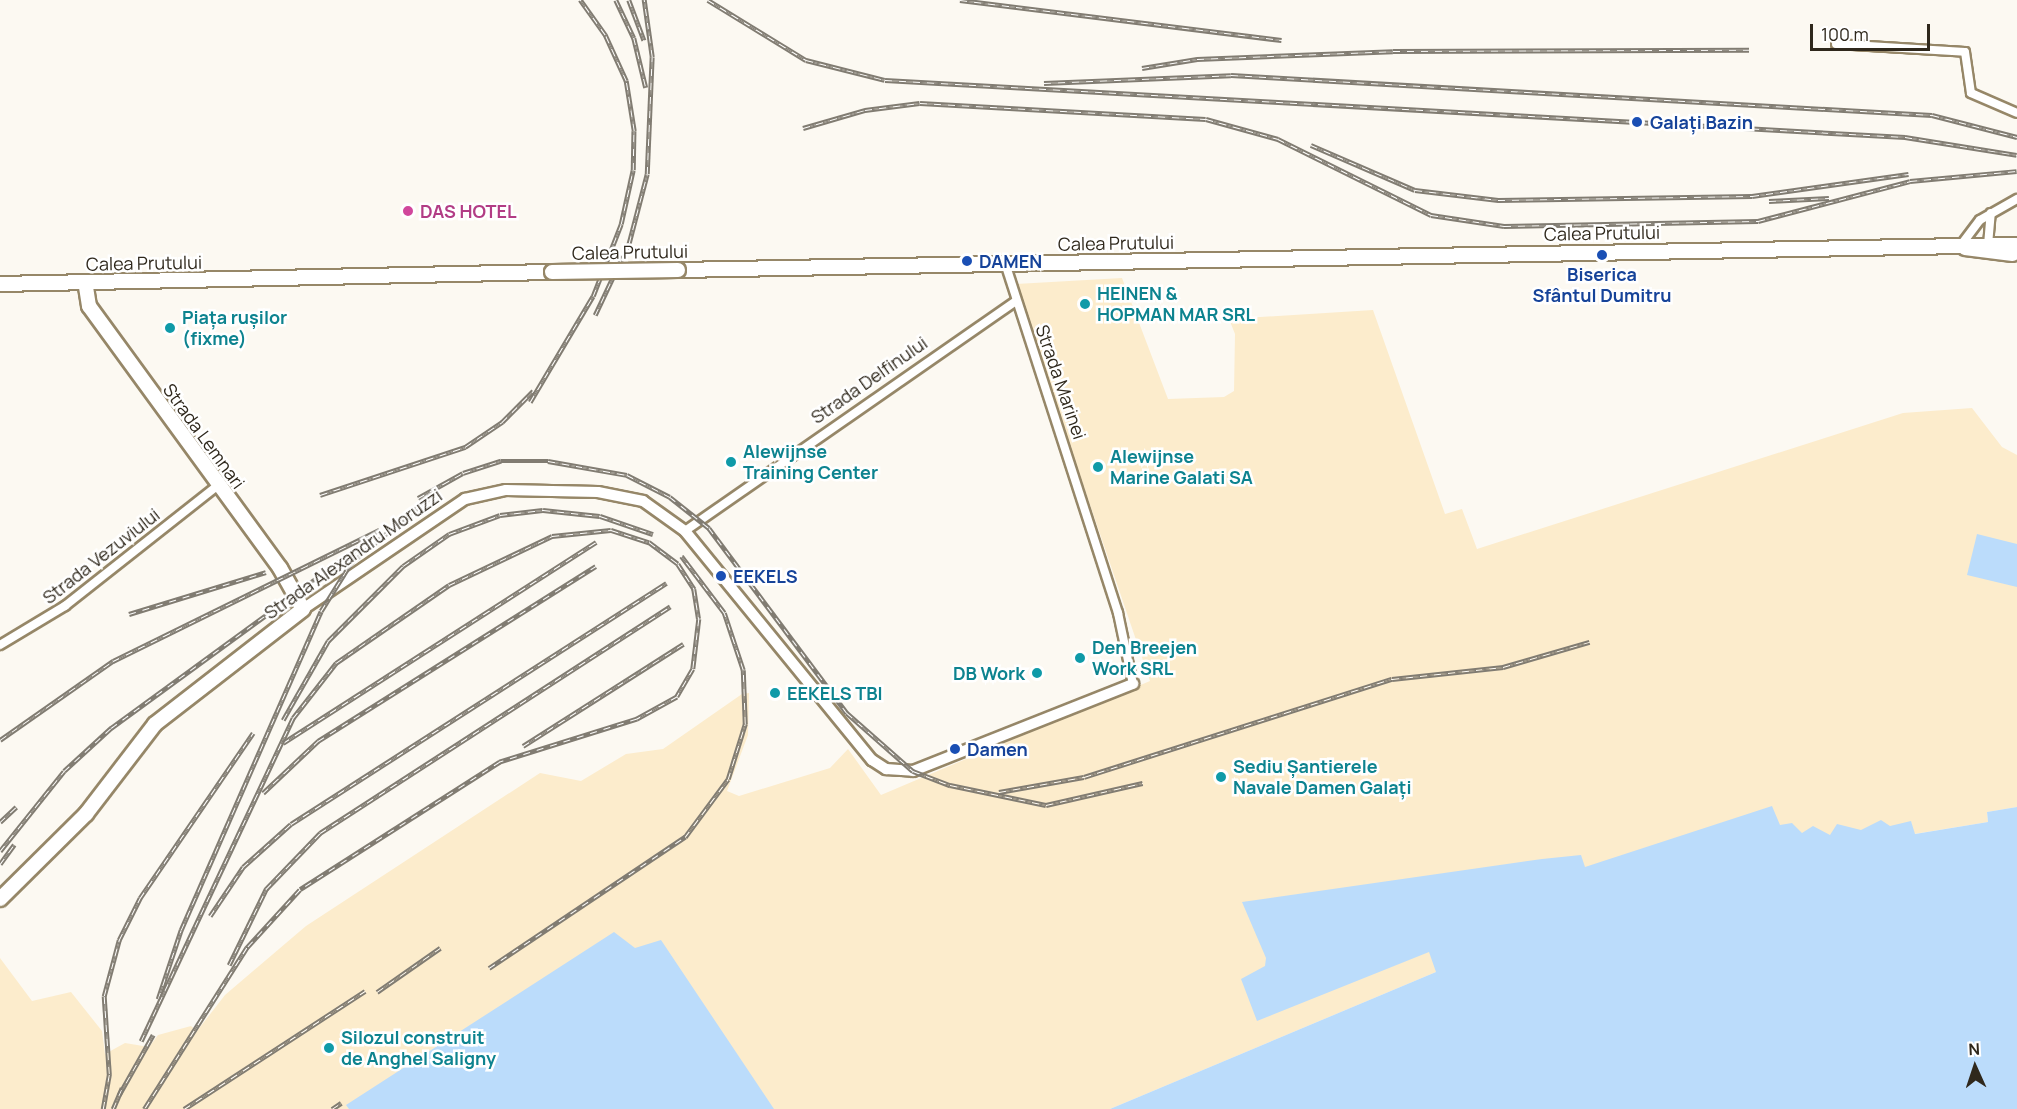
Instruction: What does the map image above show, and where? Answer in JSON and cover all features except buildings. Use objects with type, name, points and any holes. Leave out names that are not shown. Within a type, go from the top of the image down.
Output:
[{"type":"main road","name":"Calea Prutului","points":[[0,284],[1961,244],[2017,245]]},
{"type":"main road","points":[[1961,244],[1982,254],[2017,254]]},
{"type":"main road","name":"Strada Lemnari","points":[[85,282],[89,306],[217,486],[280,568],[303,609]]},
{"type":"main road","name":"Strada Alexandru Moruzzi","points":[[0,899],[86,814],[161,718],[303,609]]},
{"type":"street","points":[[1836,44],[1965,52],[1971,93],[2017,112]]},
{"type":"street","points":[[1961,244],[1991,213],[2017,199]]},
{"type":"street","points":[[1988,245],[1991,213]]},
{"type":"street","name":"Strada Marinei","points":[[1005,263],[1118,613],[1133,684]]},
{"type":"street","name":"Strada Delfinului","points":[[685,531],[1016,301]]},
{"type":"street","name":"Strada Vezuviului","points":[[0,645],[65,606],[217,486]]},
{"type":"street","name":"Strada Alexandru Moruzzi","points":[[303,609],[429,519],[485,493],[581,491],[630,497],[685,531],[872,760],[893,771],[944,760],[1133,684]]},
{"type":"shaded area","points":[[1122,278],[1168,399],[1224,397],[1234,391],[1235,334],[1229,319],[1373,310],[1445,514],[1462,509],[1477,549],[1903,413],[1972,408],[2002,447],[2017,455],[2017,807],[1987,812],[1988,822],[1914,834],[1911,822],[1436,972],[1110,1109],[0,1109],[0,958],[32,1001],[71,992],[102,1031],[105,1054],[125,1043],[149,1047],[158,1035],[191,1026],[197,1031],[225,995],[306,926],[540,773],[581,781],[626,754],[663,749],[742,694],[749,693],[748,735],[727,791],[739,796],[830,768],[848,749],[881,795],[1150,681],[1015,284]]},
{"type":"water","points":[[1977,534],[2017,544],[2017,587],[1967,575]]},
{"type":"water","points":[[1772,806],[1780,825],[1792,823],[1802,833],[1813,826],[1830,835],[1837,824],[1861,830],[1881,820],[1890,826],[1911,821],[1915,834],[1988,822],[1987,812],[2017,807],[2017,1109],[1110,1109],[1436,972],[1429,952],[1257,1021],[1241,979],[1265,966],[1266,958],[1242,902],[1581,855],[1585,867]]},
{"type":"water","points":[[614,932],[635,948],[661,940],[774,1109],[349,1109],[346,1105]]},
{"type":"railway","points":[[530,402],[593,296],[621,224],[633,170],[634,131],[626,81],[605,35],[580,0]]},
{"type":"railway","points":[[616,0],[634,38],[646,88]]},
{"type":"railway","points":[[629,0],[644,40]]},
{"type":"railway","points":[[595,315],[629,243],[647,174],[652,57],[644,0]]},
{"type":"railway","points":[[708,0],[806,60],[885,80],[1905,137],[2017,155]]},
{"type":"railway","points":[[960,0],[1282,40]]},
{"type":"railway","points":[[1142,68],[1197,59],[1393,51],[1749,50]]},
{"type":"railway","points":[[1044,83],[1231,75],[1932,115],[2017,137]]},
{"type":"railway","points":[[803,128],[865,110],[920,103],[1206,119],[1278,139],[1431,215],[1504,226],[1758,221],[1910,181],[2017,171]]},
{"type":"railway","points":[[1311,145],[1415,190],[1498,200],[1752,196],[1908,174]]},
{"type":"railway","points":[[1769,201],[1829,198]]},
{"type":"railway","points":[[320,495],[465,447],[502,422],[533,391]]},
{"type":"railway","points":[[418,498],[463,473],[501,461],[548,461],[627,475],[670,497],[709,528],[847,713],[913,771],[950,785],[1046,805],[1143,783]]},
{"type":"railway","points":[[158,999],[181,930],[321,611],[351,563],[431,496]]},
{"type":"railway","points":[[283,720],[328,641],[403,566],[449,534],[500,515],[543,510],[600,516],[653,534]]},
{"type":"railway","points":[[0,740],[113,661],[379,530]]},
{"type":"railway","points":[[141,1041],[293,718],[336,663],[449,585],[552,536],[611,530],[649,542],[678,564],[694,589],[699,619],[693,669],[677,697],[637,719],[500,762],[300,890],[247,948],[145,1109]]},
{"type":"railway","points":[[283,743],[596,542]]},
{"type":"railway","points":[[0,851],[64,771],[111,728],[358,548]]},
{"type":"railway","points":[[489,968],[685,837],[728,779],[745,724],[743,670],[724,613],[681,556]]},
{"type":"railway","points":[[263,793],[318,741],[596,566]]},
{"type":"railway","points":[[129,614],[266,572]]},
{"type":"railway","points":[[210,916],[243,867],[291,824],[666,583]]},
{"type":"railway","points":[[229,965],[266,889],[320,833],[670,607]]},
{"type":"railway","points":[[999,792],[1084,777],[1392,679],[1503,667],[1589,642]]},
{"type":"railway","points":[[523,746],[683,644]]},
{"type":"railway","points":[[103,1109],[109,1074],[104,996],[119,940],[140,898],[253,733]]},
{"type":"railway","points":[[0,822],[16,807]]},
{"type":"railway","points":[[0,864],[14,845]]},
{"type":"railway","points":[[377,992],[440,948]]},
{"type":"railway","points":[[184,1109],[365,991]]},
{"type":"railway","points":[[119,1095],[153,1035]]},
{"type":"railway","points":[[113,1109],[122,1088]]},
{"type":"railway","points":[[332,1109],[341,1103]]},
{"type":"place","name":"Galați Bazin","points":[[1637,122]]},
{"type":"place","name":"DAS HOTEL","points":[[408,211]]},
{"type":"place","name":"Biserica Sfântul Dumitru","points":[[1602,255]]},
{"type":"place","name":"DAMEN","points":[[967,261]]},
{"type":"place","name":"HEINEN & HOPMAN MAR SRL","points":[[1085,304]]},
{"type":"place","name":"Piața rușilor (fixme)","points":[[170,328]]},
{"type":"place","name":"Alewijnse Training Center","points":[[731,462]]},
{"type":"place","name":"Alewijnse Marine Galati SA","points":[[1098,467]]},
{"type":"place","name":"EEKELS","points":[[721,576]]},
{"type":"place","name":"Den Breejen Work SRL","points":[[1080,658]]},
{"type":"place","name":"DB Work","points":[[1037,673]]},
{"type":"place","name":"EEKELS TBI","points":[[775,693]]},
{"type":"place","name":"Damen","points":[[955,749]]},
{"type":"place","name":"Sediu Șantierele Navale Damen Galați","points":[[1221,777]]},
{"type":"place","name":"Silozul construit de Anghel Saligny","points":[[329,1048]]}]
